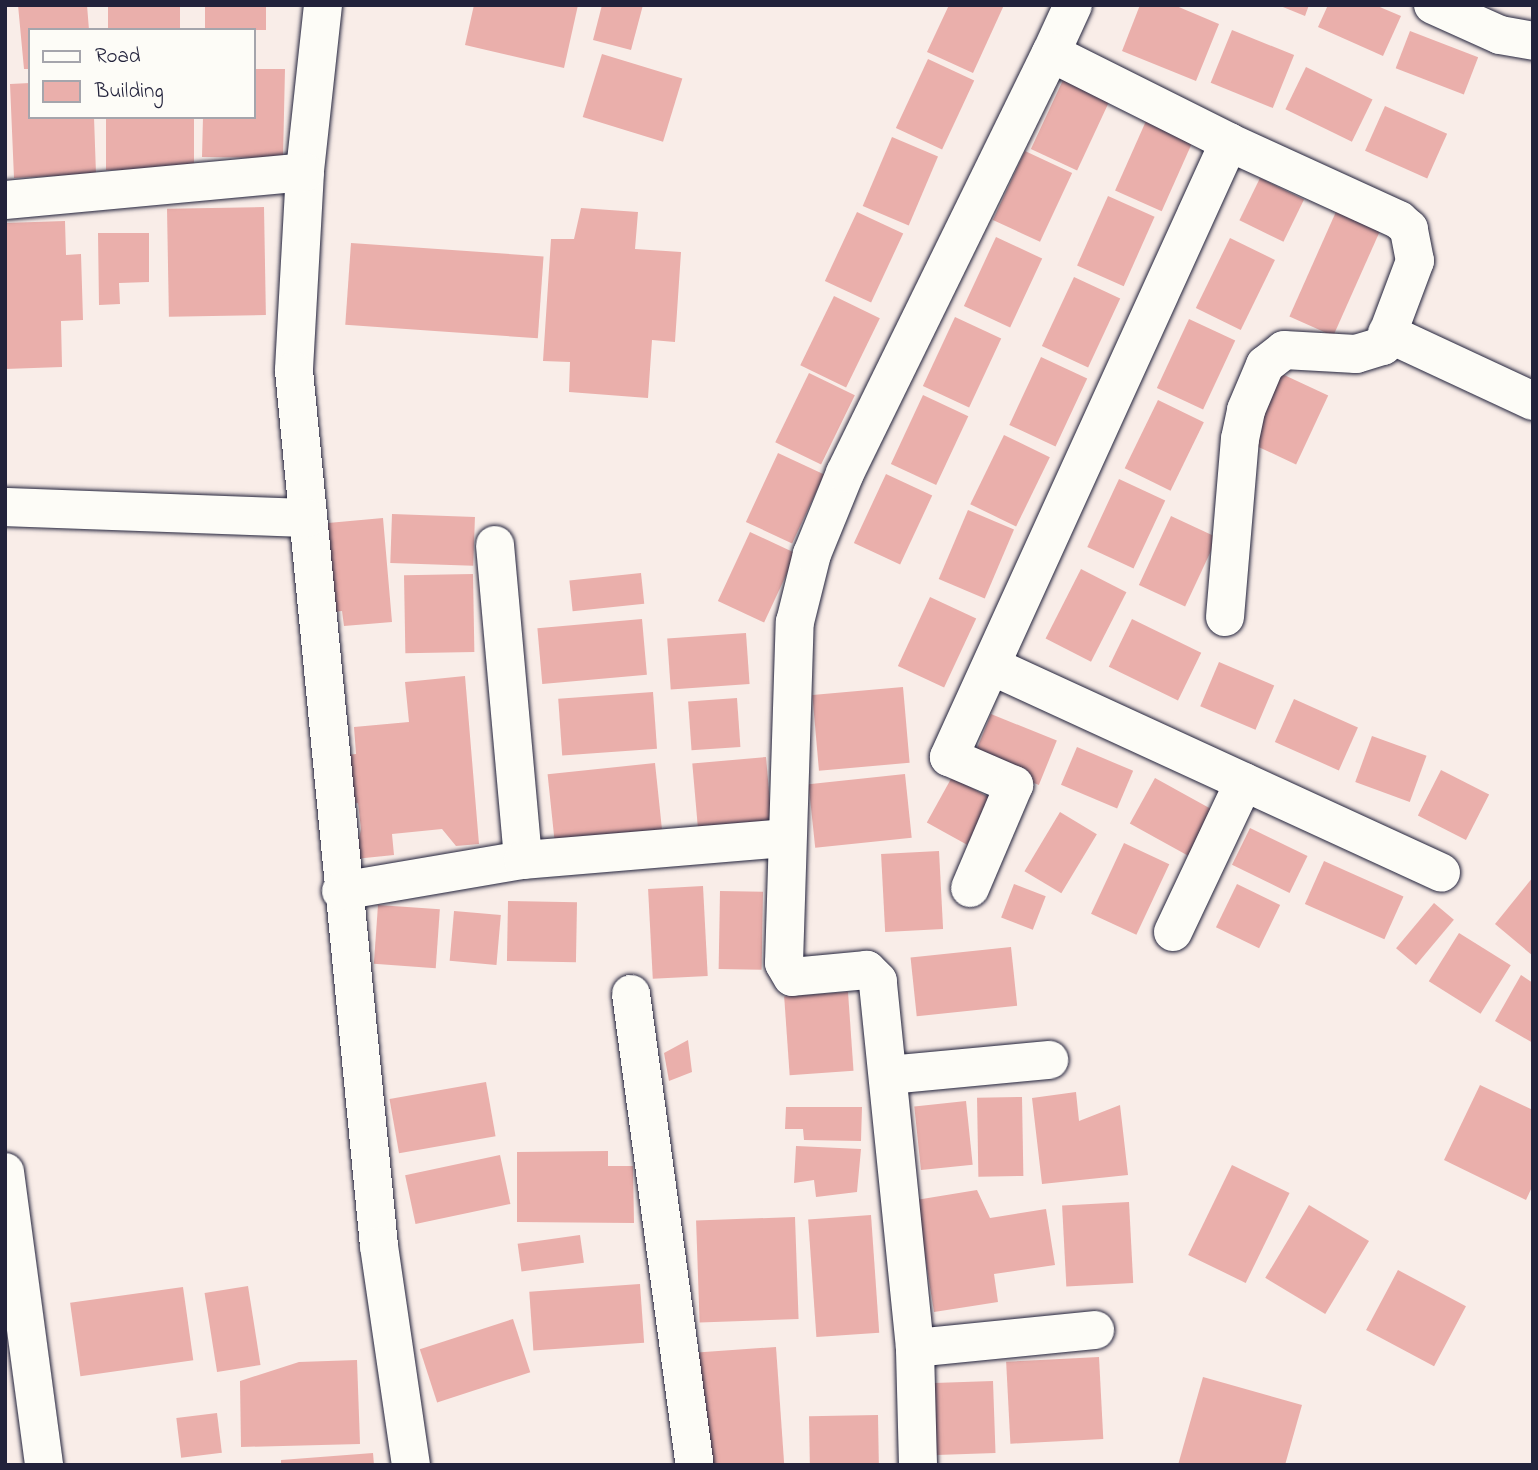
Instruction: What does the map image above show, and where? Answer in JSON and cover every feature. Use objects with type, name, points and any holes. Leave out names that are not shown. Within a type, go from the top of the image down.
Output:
[{"type":"street","points":[[323,5],[305,172],[294,371],[341,891],[379,1246],[411,1465]]},
{"type":"street","points":[[918,1465],[915,1348],[889,1075],[874,973],[856,970],[800,978],[787,973],[786,838],[795,622],[812,554],[845,473],[1073,5]]},
{"type":"street","points":[[1433,5],[1500,34],[1533,41]]},
{"type":"street","points":[[1051,53],[1228,142],[1399,220],[1409,229],[1415,261],[1383,345],[1370,353],[1284,350],[1265,365],[1240,439],[1225,617]]},
{"type":"street","points":[[970,888],[1014,785],[949,757],[994,667],[1228,142]]},
{"type":"street","points":[[5,200],[305,172]]},
{"type":"street","points":[[1387,333],[1533,401]]},
{"type":"street","points":[[5,507],[307,517]]},
{"type":"street","points":[[495,545],[523,860]]},
{"type":"street","points":[[994,667],[1441,873]]},
{"type":"street","points":[[1173,932],[1244,782]]},
{"type":"street","points":[[341,891],[523,860],[786,838]]},
{"type":"street","points":[[631,994],[695,1465]]},
{"type":"street","points":[[889,1075],[1049,1060]]},
{"type":"street","points":[[5,1172],[44,1465]]},
{"type":"street","points":[[915,1348],[1095,1330]]},
{"type":"building","points":[[18,5],[87,5],[89,28],[28,28],[28,69],[24,69]]},
{"type":"building","points":[[108,5],[180,5],[180,28],[108,28]]},
{"type":"building","points":[[205,5],[266,5],[266,30],[205,28]]},
{"type":"building","points":[[474,5],[578,5],[564,68],[465,45]]},
{"type":"building","points":[[602,5],[643,5],[631,50],[593,40]]},
{"type":"building","points":[[949,5],[1004,5],[973,73],[927,52]]},
{"type":"building","points":[[1140,5],[1174,5],[1219,24],[1196,81],[1122,51]]},
{"type":"building","points":[[1278,5],[1309,5],[1305,16]]},
{"type":"building","points":[[1328,5],[1375,5],[1401,16],[1383,56],[1318,27]]},
{"type":"building","points":[[1232,30],[1294,55],[1273,108],[1211,83]]},
{"type":"building","points":[[1410,31],[1478,57],[1464,95],[1396,68]]},
{"type":"building","points":[[602,54],[682,79],[663,142],[583,117]]},
{"type":"building","points":[[928,59],[974,81],[942,149],[896,128]]},
{"type":"building","points":[[1306,67],[1373,99],[1352,142],[1285,109]]},
{"type":"building","points":[[256,69],[285,69],[283,158],[202,157],[203,119],[256,119]]},
{"type":"building","points":[[1063,80],[1109,102],[1077,170],[1031,149]]},
{"type":"building","points":[[28,83],[28,119],[94,119],[96,174],[14,178],[10,84]]},
{"type":"building","points":[[1385,106],[1447,134],[1427,178],[1365,151]]},
{"type":"building","points":[[106,119],[194,119],[194,170],[106,170]]},
{"type":"building","points":[[1146,121],[1193,142],[1162,211],[1115,190]]},
{"type":"building","points":[[892,137],[938,157],[909,226],[863,206]]},
{"type":"building","points":[[1025,151],[1072,173],[1040,242],[993,220]]},
{"type":"building","points":[[1260,178],[1304,199],[1283,242],[1239,220]]},
{"type":"building","points":[[1108,196],[1155,217],[1124,286],[1077,265]]},
{"type":"building","points":[[1339,205],[1383,225],[1333,336],[1289,316]]},
{"type":"building","points":[[264,207],[266,315],[169,317],[167,209]]},
{"type":"building","points":[[581,208],[638,212],[635,249],[681,252],[675,342],[652,340],[648,398],[569,392],[570,362],[543,361],[551,239],[574,239]]},
{"type":"building","points":[[857,212],[903,234],[871,302],[825,281]]},
{"type":"building","points":[[65,221],[66,255],[81,254],[83,320],[61,321],[62,367],[5,369],[5,223]]},
{"type":"building","points":[[98,233],[149,233],[149,282],[119,283],[120,304],[99,305]]},
{"type":"building","points":[[996,237],[1042,259],[1010,327],[964,306]]},
{"type":"building","points":[[1230,238],[1275,260],[1241,330],[1196,308]]},
{"type":"building","points":[[351,243],[544,256],[538,338],[345,325]]},
{"type":"building","points":[[1074,277],[1120,299],[1088,367],[1042,346]]},
{"type":"building","points":[[834,296],[880,318],[846,388],[800,365]]},
{"type":"building","points":[[955,317],[1001,339],[969,407],[923,386]]},
{"type":"building","points":[[1189,319],[1235,341],[1203,409],[1157,388]]},
{"type":"building","points":[[1041,357],[1087,379],[1056,447],[1009,425]]},
{"type":"building","points":[[809,373],[855,395],[821,465],[775,442]]},
{"type":"building","points":[[1282,374],[1328,396],[1296,464],[1250,443]]},
{"type":"building","points":[[923,395],[968,416],[936,485],[891,464]]},
{"type":"building","points":[[1158,400],[1204,422],[1171,491],[1125,468]]},
{"type":"building","points":[[1004,435],[1050,457],[1016,527],[970,504]]},
{"type":"building","points":[[778,453],[824,475],[792,543],[746,522]]},
{"type":"building","points":[[886,474],[932,496],[900,564],[854,543]]},
{"type":"building","points":[[1119,479],[1165,501],[1134,569],[1087,547]]},
{"type":"building","points":[[968,510],[1014,530],[985,599],[939,579]]},
{"type":"building","points":[[392,514],[475,517],[473,566],[390,563]]},
{"type":"building","points":[[1171,516],[1217,538],[1185,606],[1139,585]]},
{"type":"building","points":[[383,518],[392,622],[344,626],[342,611],[324,613],[317,524]]},
{"type":"building","points":[[750,532],[796,554],[764,622],[718,601]]},
{"type":"building","points":[[1081,569],[1126,592],[1091,662],[1046,638]]},
{"type":"building","points":[[641,573],[644,604],[573,611],[569,581]]},
{"type":"building","points":[[473,574],[474,652],[405,653],[404,575]]},
{"type":"building","points":[[930,597],[976,619],[944,687],[898,666]]},
{"type":"building","points":[[642,619],[647,675],[542,684],[537,628]]},
{"type":"building","points":[[1132,619],[1201,653],[1178,700],[1109,667]]},
{"type":"building","points":[[746,633],[750,684],[671,689],[667,639]]},
{"type":"building","points":[[1219,662],[1274,685],[1255,730],[1200,706]]},
{"type":"building","points":[[465,676],[479,844],[456,846],[442,829],[392,834],[394,855],[355,859],[361,829],[358,803],[341,805],[336,756],[356,754],[354,727],[409,722],[405,682]]},
{"type":"building","points":[[903,687],[910,763],[819,771],[812,695]]},
{"type":"building","points":[[653,692],[657,749],[562,755],[558,699]]},
{"type":"building","points":[[737,698],[740,747],[692,750],[688,701]]},
{"type":"building","points":[[1294,699],[1358,727],[1339,770],[1275,742]]},
{"type":"building","points":[[991,714],[1057,741],[1039,785],[973,759]]},
{"type":"building","points":[[1372,736],[1427,756],[1410,802],[1355,782]]},
{"type":"building","points":[[1077,747],[1133,771],[1117,809],[1061,785]]},
{"type":"building","points":[[766,757],[772,824],[698,830],[692,763]]},
{"type":"building","points":[[655,763],[662,830],[555,841],[548,774]]},
{"type":"building","points":[[1441,770],[1489,795],[1466,840],[1418,815]]},
{"type":"building","points":[[905,774],[912,838],[815,848],[809,784]]},
{"type":"building","points":[[952,777],[992,799],[967,845],[927,822]]},
{"type":"building","points":[[1155,778],[1221,814],[1195,860],[1130,823]]},
{"type":"building","points":[[1060,812],[1097,834],[1061,893],[1024,871]]},
{"type":"building","points":[[1250,828],[1308,856],[1290,893],[1232,865]]},
{"type":"building","points":[[1124,843],[1169,864],[1136,935],[1091,914]]},
{"type":"building","points":[[939,851],[943,929],[885,932],[881,854]]},
{"type":"building","points":[[1324,861],[1403,896],[1384,939],[1305,904]]},
{"type":"building","points":[[1533,877],[1533,956],[1495,924]]},
{"type":"building","points":[[1014,884],[1046,896],[1033,930],[1001,918]]},
{"type":"building","points":[[1237,884],[1280,905],[1259,948],[1216,927]]},
{"type":"building","points":[[703,886],[708,976],[653,979],[648,889]]},
{"type":"building","points":[[720,891],[763,892],[762,970],[719,969]]},
{"type":"building","points":[[508,901],[577,902],[576,962],[507,961]]},
{"type":"building","points":[[1434,903],[1454,920],[1416,965],[1396,948]]},
{"type":"building","points":[[378,905],[440,909],[436,968],[374,964]]},
{"type":"building","points":[[454,911],[501,915],[496,965],[450,961]]},
{"type":"building","points":[[1459,933],[1511,965],[1481,1014],[1429,981]]},
{"type":"building","points":[[1011,947],[1017,1006],[917,1016],[911,958]]},
{"type":"building","points":[[1521,975],[1533,983],[1533,1043],[1495,1021]]},
{"type":"building","points":[[848,992],[854,1071],[790,1075],[784,996]]},
{"type":"building","points":[[688,1040],[692,1072],[669,1081],[664,1053]]},
{"type":"building","points":[[486,1082],[496,1136],[399,1153],[389,1099]]},
{"type":"building","points":[[1480,1085],[1533,1110],[1533,1185],[1526,1200],[1444,1160]]},
{"type":"building","points":[[1076,1092],[1079,1121],[1120,1105],[1128,1175],[1042,1184],[1032,1098]]},
{"type":"building","points":[[1022,1097],[1023,1176],[978,1177],[977,1098]]},
{"type":"building","points":[[966,1101],[973,1165],[921,1170],[914,1106]]},
{"type":"building","points":[[786,1107],[862,1107],[861,1141],[804,1140],[803,1129],[785,1129]]},
{"type":"building","points":[[796,1146],[861,1149],[857,1192],[816,1197],[814,1180],[794,1183]]},
{"type":"building","points":[[608,1151],[608,1166],[633,1166],[634,1223],[517,1222],[517,1152]]},
{"type":"building","points":[[500,1155],[510,1204],[416,1224],[405,1175]]},
{"type":"building","points":[[1232,1165],[1290,1193],[1246,1283],[1188,1255]]},
{"type":"building","points":[[977,1190],[990,1218],[1046,1209],[1055,1265],[994,1274],[998,1302],[934,1312],[916,1200]]},
{"type":"building","points":[[1129,1202],[1133,1283],[1066,1286],[1062,1206]]},
{"type":"building","points":[[1309,1205],[1369,1241],[1325,1314],[1265,1278]]},
{"type":"building","points":[[871,1215],[879,1333],[816,1337],[808,1219]]},
{"type":"building","points":[[795,1217],[799,1319],[700,1322],[696,1220]]},
{"type":"building","points":[[580,1235],[584,1263],[522,1271],[518,1244]]},
{"type":"building","points":[[1398,1270],[1466,1306],[1434,1366],[1366,1330]]},
{"type":"building","points":[[640,1284],[644,1343],[533,1351],[529,1292]]},
{"type":"building","points":[[248,1286],[261,1365],[217,1372],[205,1293]]},
{"type":"building","points":[[183,1287],[193,1360],[80,1376],[70,1303]]},
{"type":"building","points":[[513,1319],[530,1372],[437,1403],[420,1349]]},
{"type":"building","points":[[776,1347],[784,1465],[705,1465],[697,1353]]},
{"type":"building","points":[[1099,1357],[1103,1439],[1010,1444],[1006,1362]]},
{"type":"building","points":[[357,1360],[360,1444],[241,1447],[240,1381],[299,1362]]},
{"type":"building","points":[[1203,1377],[1302,1405],[1285,1465],[1178,1465]]},
{"type":"building","points":[[993,1381],[996,1453],[937,1455],[934,1383]]},
{"type":"building","points":[[217,1413],[222,1453],[181,1458],[176,1418]]},
{"type":"building","points":[[878,1415],[879,1465],[810,1465],[809,1416]]},
{"type":"building","points":[[373,1453],[374,1465],[281,1465],[281,1460]]}]
